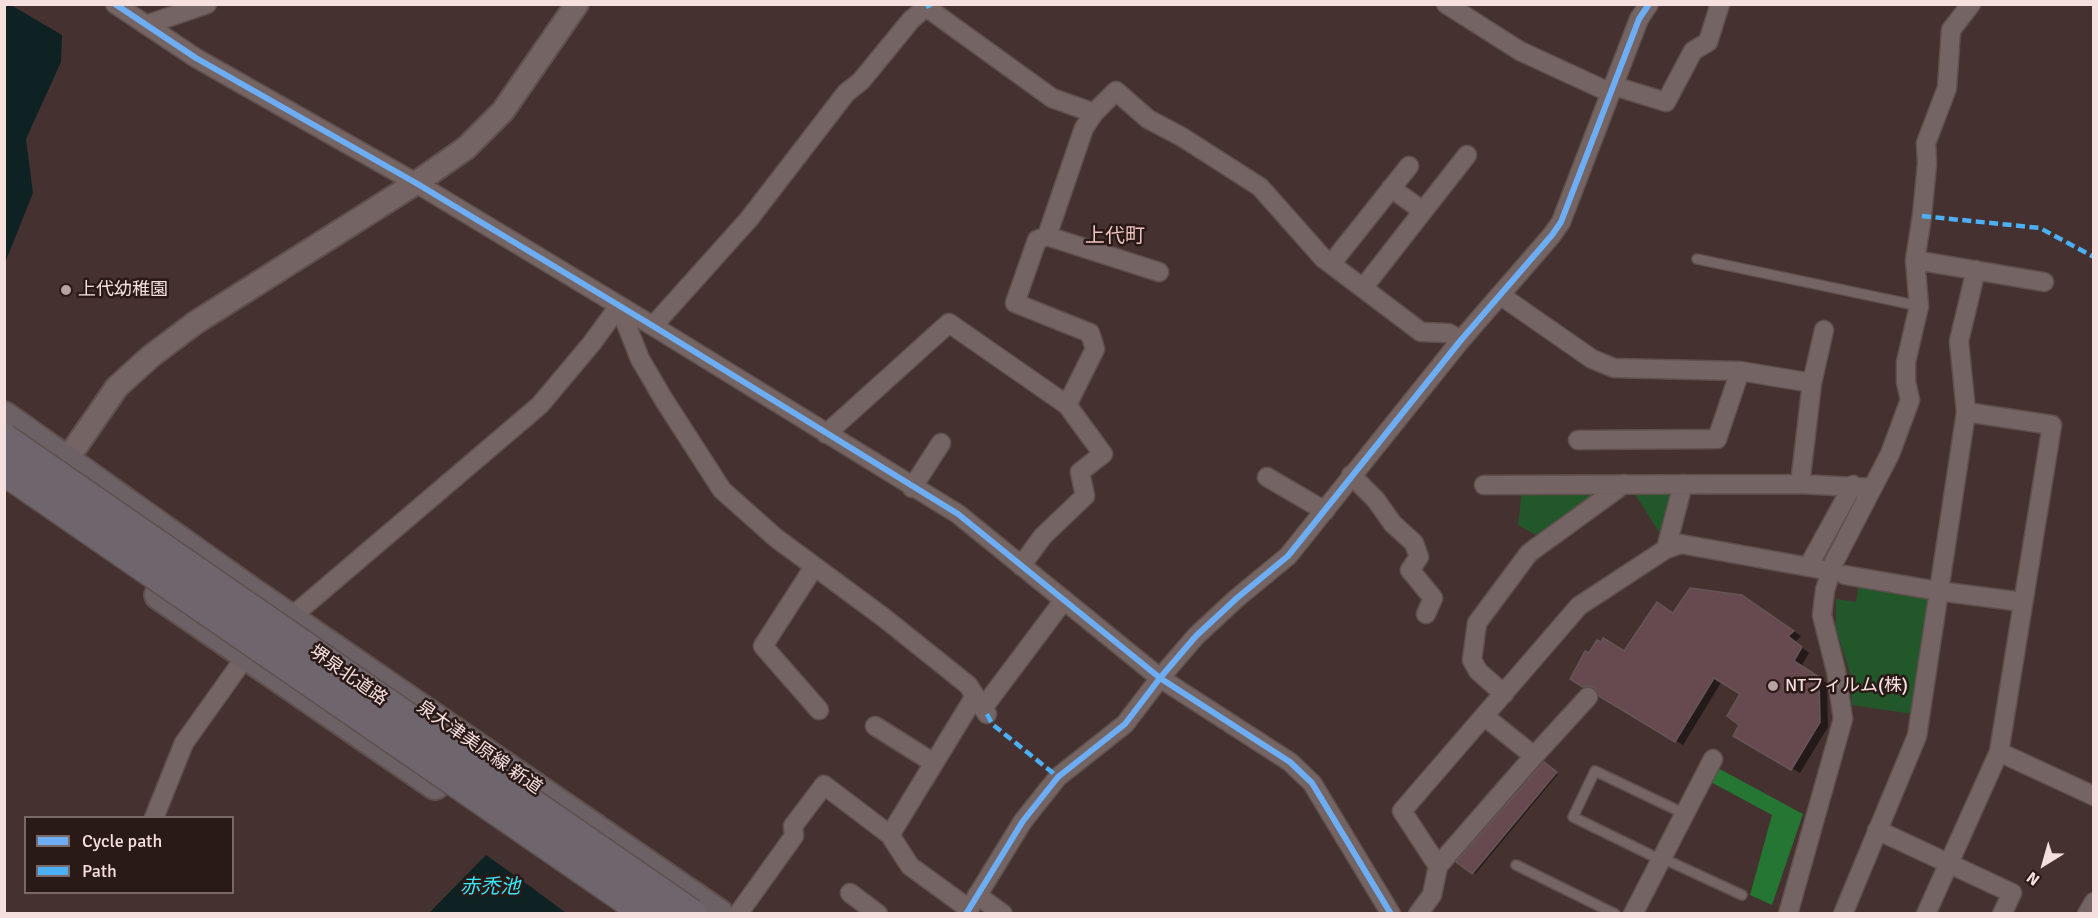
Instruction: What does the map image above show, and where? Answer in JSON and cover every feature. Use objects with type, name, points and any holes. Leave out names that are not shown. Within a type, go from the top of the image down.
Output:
[{"type":"highway","name":"堺泉北道路","points":[[4,439],[692,914]]},
{"type":"highway","name":"堺泉北道路","points":[[4,470],[648,914]]},
{"type":"main road","name":"泉大津美原線 新道","points":[[4,416],[290,618],[719,914]]},
{"type":"main road","points":[[4,487],[622,914]]},
{"type":"street","points":[[115,4],[196,58],[416,183],[958,514],[1160,678],[1290,762],[1312,783],[1391,914]]},
{"type":"street","points":[[146,25],[207,4]]},
{"type":"street","points":[[36,509],[66,460],[117,387],[150,357],[195,323],[416,183],[466,148],[503,111],[577,4]]},
{"type":"street","points":[[1446,4],[1520,51],[1612,89],[1666,102],[1693,51],[1708,42],[1720,4]]},
{"type":"street","points":[[970,906],[1023,821],[1058,777],[1125,724],[1196,636],[1288,556],[1461,340],[1561,222],[1639,19],[1649,4]]},
{"type":"street","points":[[1788,914],[1843,719],[1836,671],[1822,615],[1825,590],[1838,573],[1872,488],[1899,433],[1910,400],[1905,362],[1919,306],[1915,260],[1927,164],[1926,143],[1947,88],[1951,30],[1971,4]]},
{"type":"street","points":[[652,326],[749,219],[846,93],[861,81],[911,20],[926,7],[1052,98],[1094,113]]},
{"type":"street","points":[[1047,236],[1084,128],[1094,113],[1116,92],[1148,119],[1182,137],[1260,187],[1323,258],[1421,332],[1448,333],[1461,340]]},
{"type":"street","points":[[1363,288],[1467,155]]},
{"type":"street","points":[[1331,264],[1409,166]]},
{"type":"street","points":[[1391,188],[1423,211]]},
{"type":"street","points":[[1067,405],[1095,349],[1090,333],[1015,303],[1037,240],[1047,236],[1159,272]]},
{"type":"street","points":[[1915,260],[2044,282]]},
{"type":"street","points":[[1843,914],[1917,736],[1966,411],[1959,341],[1976,270]]},
{"type":"street","points":[[1500,295],[1592,359],[1614,368],[1740,371],[1812,383]]},
{"type":"street","points":[[619,306],[640,359],[722,490],[776,538],[883,617],[968,685],[982,706]]},
{"type":"street","points":[[290,618],[540,405],[592,343],[619,306]]},
{"type":"street","points":[[826,434],[949,324],[1067,405],[1103,454],[1080,472],[1085,496],[1043,536],[1021,566]]},
{"type":"street","points":[[1800,484],[1812,383],[1824,330]]},
{"type":"street","points":[[1578,440],[1717,439],[1740,371]]},
{"type":"street","points":[[1926,914],[1999,752],[2052,425],[1966,411]]},
{"type":"street","points":[[912,488],[940,442]]},
{"type":"street","points":[[1351,475],[1376,500],[1393,524],[1414,543],[1419,557],[1410,570],[1433,598],[1426,614]]},
{"type":"street","points":[[1267,477],[1325,511]]},
{"type":"street","points":[[1504,694],[1478,671],[1472,660],[1477,623],[1529,553],[1624,484]]},
{"type":"street","points":[[1666,549],[1683,484]]},
{"type":"street","points":[[1484,485],[1800,484],[1853,485],[1872,488]]},
{"type":"street","points":[[1808,567],[1853,485]]},
{"type":"street","points":[[1438,866],[1402,811],[1579,606],[1666,549],[1681,544],[1938,591],[2023,602]]},
{"type":"street","points":[[814,567],[762,646],[819,710]]},
{"type":"street","points":[[890,836],[934,763],[982,706],[1064,600]]},
{"type":"street","points":[[155,816],[184,743],[246,656]]},
{"type":"street","points":[[1418,914],[1432,895],[1438,866],[1588,697]]},
{"type":"street","points":[[1484,716],[1534,756]]},
{"type":"street","points":[[875,726],[934,763]]},
{"type":"street","points":[[1999,752],[2094,796]]},
{"type":"street","points":[[1633,914],[1713,759]]},
{"type":"street","points":[[738,914],[794,836],[793,826],[824,785],[890,836],[910,866],[970,906],[1003,914]]},
{"type":"street","points":[[1877,830],[2012,893],[2002,914]]},
{"type":"street","points":[[850,893],[878,914]]},
{"type":"street","points":[[2087,914],[2094,902]]},
{"type":"lane","points":[[1697,259],[1919,306]]},
{"type":"lane","points":[[1685,814],[1595,771],[1573,817],[1742,895]]},
{"type":"lane","points":[[1516,865],[1615,914]]},
{"type":"green space","points":[[1630,486],[1679,488],[1662,537]]},
{"type":"green space","points":[[1588,489],[1591,499],[1536,535],[1518,525],[1522,491]]},
{"type":"green space","points":[[1859,584],[1925,595],[1930,602],[1913,714],[1852,705],[1850,673],[1836,629],[1836,599],[1856,602]]},
{"type":"green space","points":[[1714,766],[1803,814],[1772,905],[1750,895],[1772,815],[1707,780]]},
{"type":"water","points":[[9,4],[62,35],[61,62],[26,139],[33,193],[5,263],[4,5]]},
{"type":"water","name":"赤禿池","points":[[486,855],[531,887],[566,913],[429,913]]},
{"type":"building","name":"NTフィルム(株)","points":[[1690,588],[1742,595],[1794,631],[1788,636],[1802,647],[1794,661],[1819,677],[1820,722],[1791,770],[1733,736],[1739,725],[1727,716],[1740,694],[1714,678],[1675,742],[1599,696],[1595,688],[1583,687],[1570,679],[1585,651],[1589,653],[1597,640],[1601,642],[1603,638],[1624,651],[1657,602],[1673,613]]},
{"type":"building","points":[[1544,762],[1557,772],[1472,874],[1456,862]]},
{"type":"marked path","points":[[926,7],[932,4]]},
{"type":"marked path","points":[[1922,216],[2040,228],[2094,257]]},
{"type":"marked path","points":[[987,714],[992,724],[1058,777]]},
{"type":"cycle path","points":[[115,4],[196,58],[416,183],[958,514],[1160,678],[1290,762],[1312,783],[1391,914]]},
{"type":"cycle path","points":[[966,914],[1023,821],[1058,777],[1125,724],[1196,636],[1288,556],[1461,340],[1552,235],[1561,222],[1639,19],[1649,4]]},
{"type":"place","name":"上代幼稚園","points":[[66,290]]},
{"type":"place","name":"NTフィルム(株)","points":[[1773,686]]},
{"type":"district","name":"上代町","points":[[1115,237]]}]
